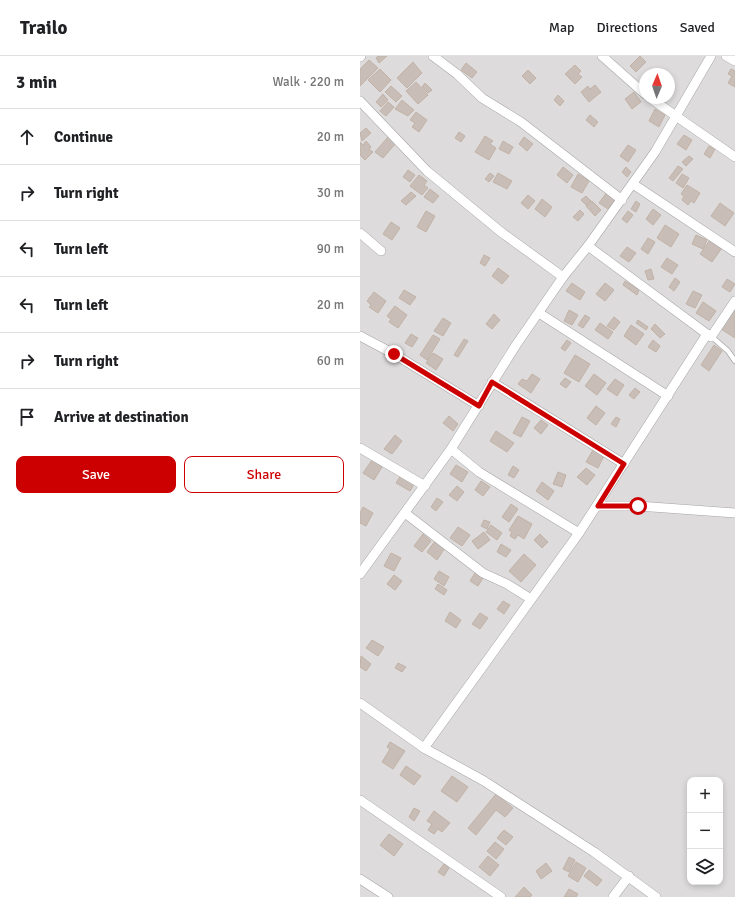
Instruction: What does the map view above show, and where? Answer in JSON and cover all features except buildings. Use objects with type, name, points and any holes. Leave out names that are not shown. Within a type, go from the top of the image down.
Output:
[{"type":"street","points":[[433,56],[457,74],[482,98],[521,122],[622,200]]},
{"type":"street","points":[[602,56],[639,89]]},
{"type":"street","points":[[360,574],[451,449],[479,406],[492,382],[563,277],[622,200],[676,117],[711,56]]},
{"type":"street","points":[[726,56],[735,61]]},
{"type":"street","points":[[360,101],[427,170],[501,232],[563,277]]},
{"type":"street","points":[[658,104],[735,157]]},
{"type":"street","points":[[632,184],[735,252]]},
{"type":"street","points":[[360,233],[381,251]]},
{"type":"street","points":[[588,246],[710,336]]},
{"type":"street","points":[[424,748],[598,506],[668,396],[735,301]]},
{"type":"street","points":[[539,313],[668,396]]},
{"type":"street","points":[[360,336],[394,354],[479,406]]},
{"type":"street","points":[[492,382],[624,464]]},
{"type":"street","points":[[360,448],[425,486]]},
{"type":"street","points":[[451,449],[479,472],[579,533]]},
{"type":"street","points":[[598,506],[638,506],[735,513]]},
{"type":"street","points":[[405,513],[483,573],[507,584],[532,599]]},
{"type":"street","points":[[360,703],[424,748],[484,781],[629,876],[656,897]]},
{"type":"street","points":[[360,800],[501,897]]},
{"type":"street","points":[[613,897],[629,876]]},
{"type":"street","points":[[360,879],[388,897]]},
{"type":"lane","points":[[710,336],[728,351],[735,361]]},
{"type":"shaded area","points":[[360,56],[735,56],[735,897],[360,897]]},
{"type":"route","points":[[394,354],[479,406],[492,382],[624,464],[598,506],[638,506]]}]
